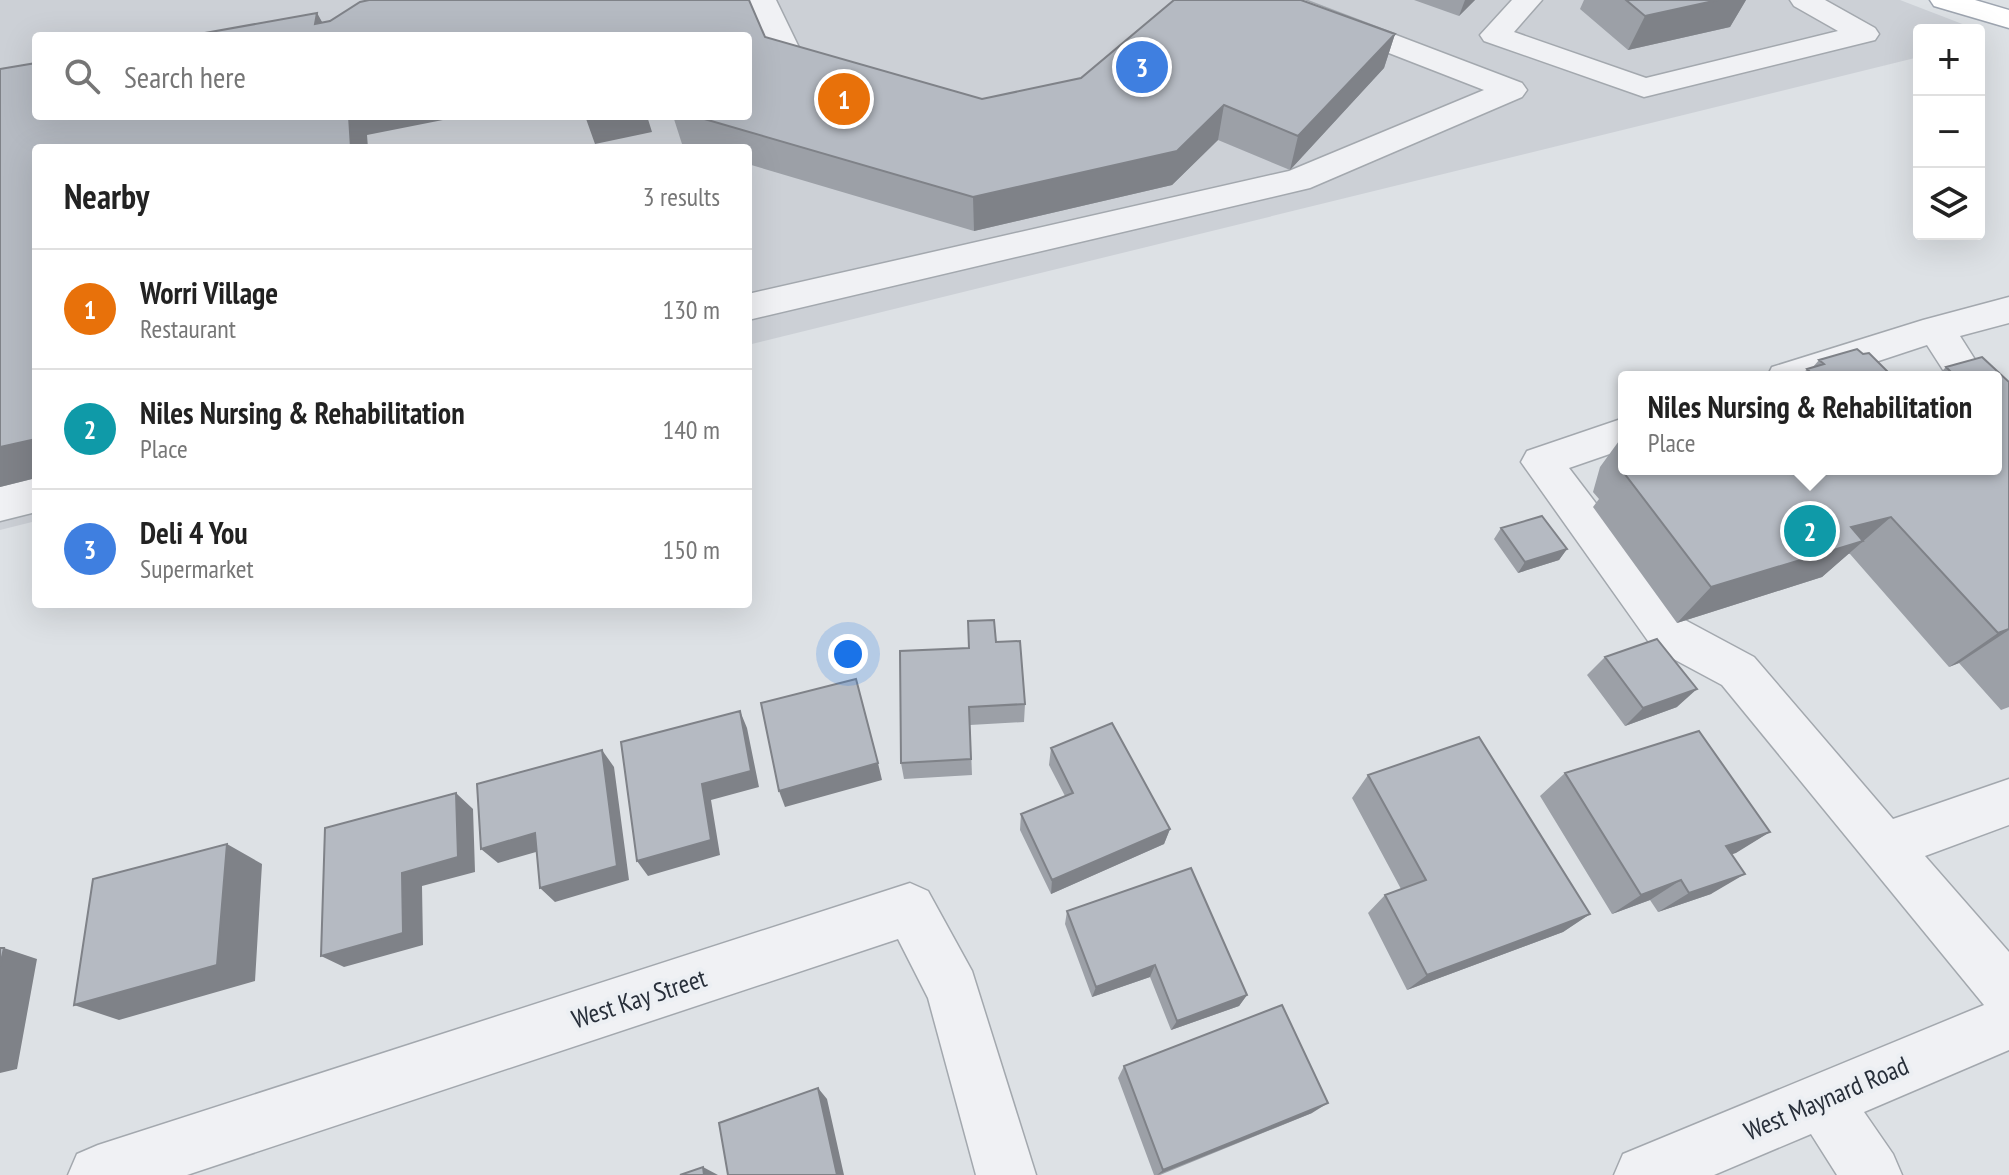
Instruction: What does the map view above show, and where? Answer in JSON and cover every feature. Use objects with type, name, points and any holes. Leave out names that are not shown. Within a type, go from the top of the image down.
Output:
[{"type":"main road","points":[[1959,3],[2009,19]]},
{"type":"main road","points":[[1959,3],[2009,34]]},
{"type":"street","points":[[762,0],[794,68],[854,84]]},
{"type":"street","points":[[752,306],[1298,180],[1511,90],[1278,0]]},
{"type":"street","points":[[1528,0],[1495,35],[1644,88],[1864,34],[1804,0]]},
{"type":"street","points":[[1822,371],[1936,329],[2009,310]]},
{"type":"street","points":[[1936,329],[1964,371]]},
{"type":"street","points":[[1618,435],[1541,462],[1669,634],[1738,671],[2009,993]]},
{"type":"street","points":[[0,504],[32,496]]},
{"type":"street","points":[[1884,847],[2009,802]]},
{"type":"street","name":"West Kay Street","points":[[98,1175],[910,909],[953,990],[1006,1175]]},
{"type":"street","name":"West Maynard Road","points":[[1644,1175],[2009,1022]]},
{"type":"street","points":[[1821,1099],[1872,1175]]},
{"type":"shaded area","points":[[0,0],[1900,0],[1962,24],[1913,24],[1913,58],[752,344],[752,144],[32,144],[32,522],[0,530]]},
{"type":"building","points":[[749,0],[765,37],[982,99],[1081,78],[1174,0],[1301,0],[1395,34],[1298,136],[1224,105],[1177,151],[973,197],[708,120],[752,120],[752,32],[210,32],[317,13],[315,24],[330,21],[360,2]]},
{"type":"building","points":[[1626,0],[1718,0],[1645,16]]},
{"type":"building","points":[[32,64],[32,120],[349,120],[351,144],[32,144],[32,440],[0,447],[0,69]]},
{"type":"building","points":[[1857,349],[1863,354],[1869,353],[1887,371],[1807,369],[1824,364],[1819,360]]},
{"type":"building","points":[[1982,357],[1997,371],[1950,371],[1946,367]]},
{"type":"building","points":[[2002,376],[2009,382],[2009,629],[1998,633],[1891,517],[1851,527],[1863,541],[1711,587],[1626,475],[2002,475]]},
{"type":"building","points":[[1542,516],[1567,549],[1525,562],[1501,528]]},
{"type":"building","points":[[994,620],[996,642],[1020,641],[1025,704],[969,707],[971,759],[901,763],[900,651],[969,648],[968,621]]},
{"type":"building","points":[[1657,639],[1697,689],[1643,708],[1605,657]]},
{"type":"building","points":[[856,679],[878,763],[779,791],[761,703]]},
{"type":"building","points":[[740,711],[751,771],[702,784],[711,840],[637,861],[621,742]]},
{"type":"building","points":[[1112,723],[1170,829],[1052,880],[1021,814],[1073,793],[1051,748]]},
{"type":"building","points":[[1699,731],[1770,832],[1726,846],[1745,874],[1689,893],[1681,880],[1641,895],[1565,773]]},
{"type":"building","points":[[1479,737],[1590,914],[1427,975],[1385,895],[1426,880],[1368,775]]},
{"type":"building","points":[[602,750],[617,866],[540,888],[535,833],[481,849],[477,784]]},
{"type":"building","points":[[456,793],[458,857],[402,873],[403,933],[321,956],[325,828]]},
{"type":"building","points":[[227,844],[217,965],[74,1005],[93,879]]},
{"type":"building","points":[[1191,868],[1247,995],[1177,1021],[1155,965],[1096,987],[1067,911]]},
{"type":"building","points":[[1282,1005],[1328,1103],[1163,1170],[1124,1066]]},
{"type":"building","points":[[818,1088],[837,1175],[728,1175],[719,1123]]},
{"type":"building","points":[[703,1167],[704,1175],[680,1175]]},
{"type":"place","name":"Deli 4 You","points":[[1142,67]]},
{"type":"place","name":"Worri Village","points":[[844,99]]},
{"type":"place","name":"Niles Nursing & Rehabilitation","points":[[1810,531]]}]
